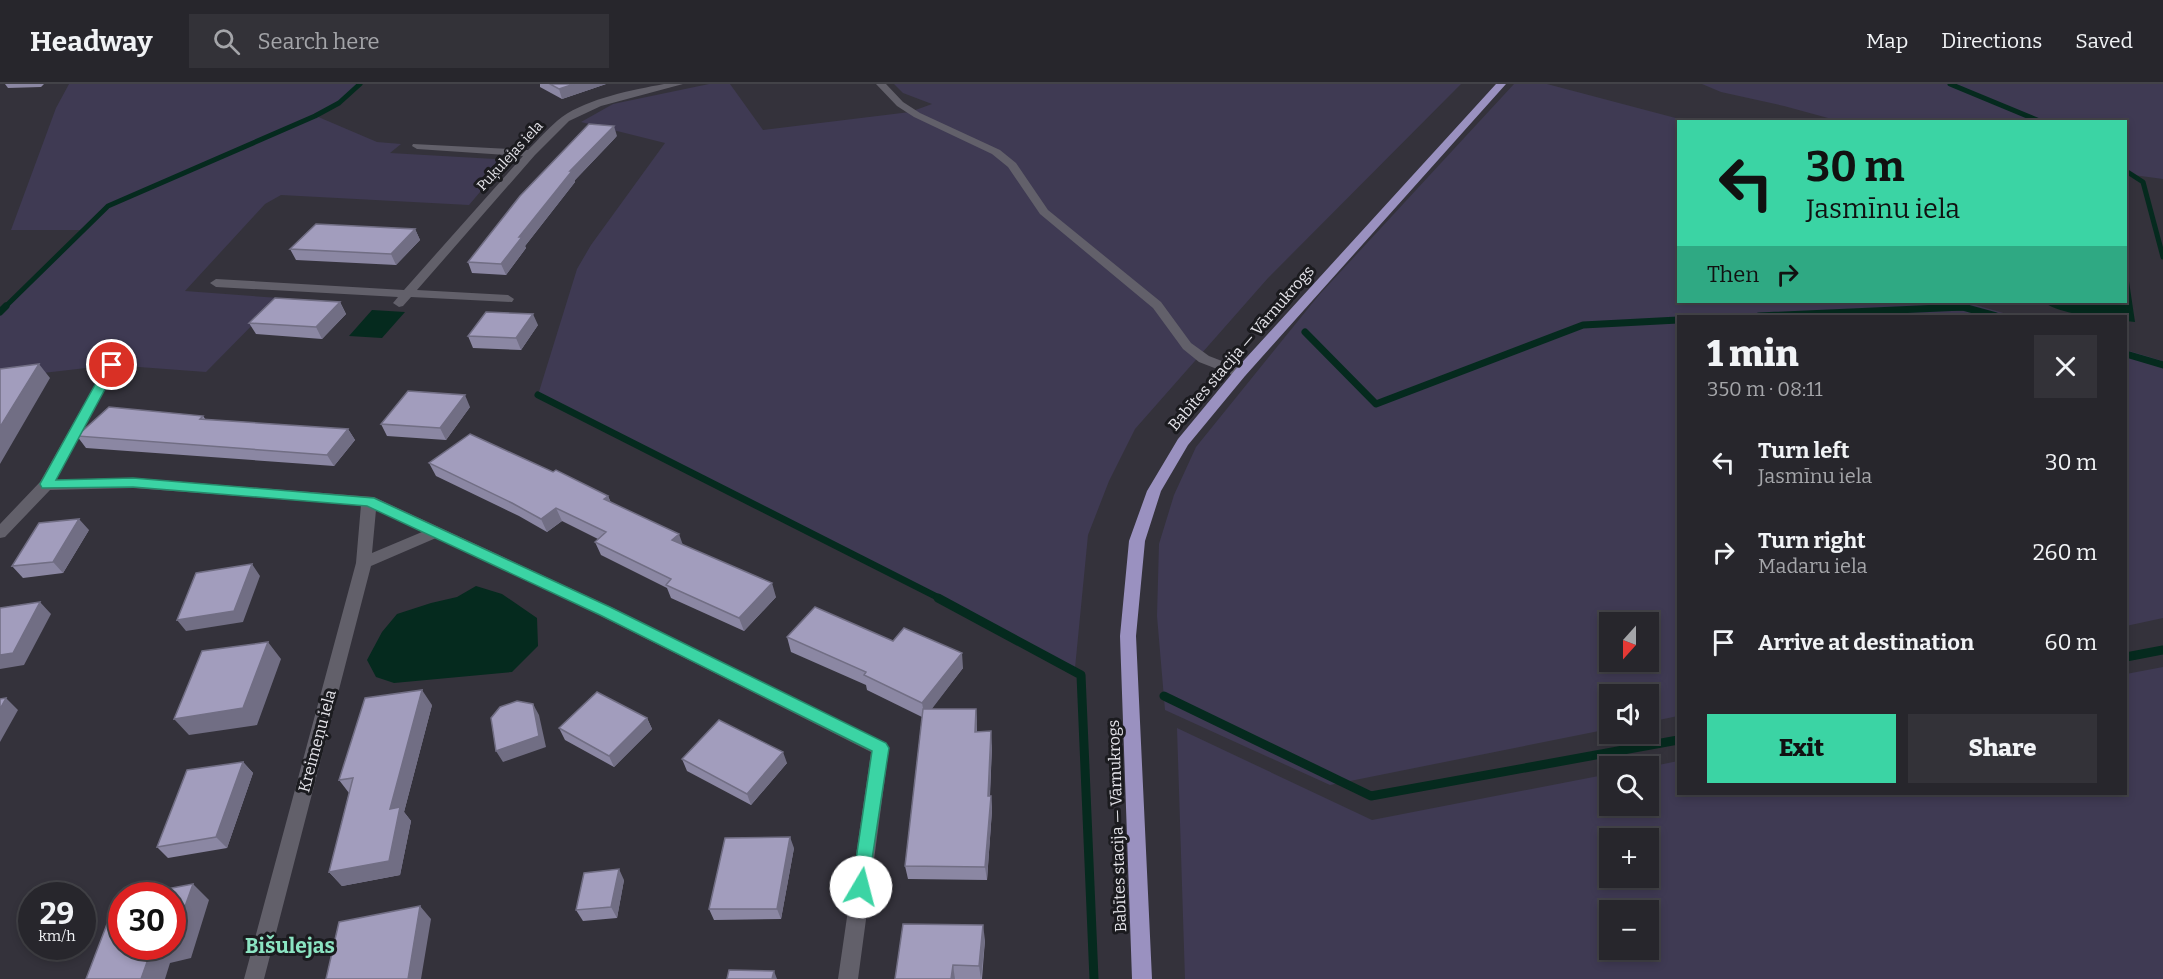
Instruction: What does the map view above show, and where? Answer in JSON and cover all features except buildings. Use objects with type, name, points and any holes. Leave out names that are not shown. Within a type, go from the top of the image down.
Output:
[{"type":"main road","name":"Babītes stacija — Vārnukrogs","points":[[1142,979],[1128,636],[1137,541],[1154,491],[1183,442],[1240,373],[1501,84]]},
{"type":"street","name":"Puķulejas iela","points":[[399,303],[531,153],[566,119],[598,104],[632,93],[678,84]]},
{"type":"street","points":[[881,84],[900,104],[917,115],[996,152],[1012,165],[1044,212],[1157,305],[1187,346],[1204,359],[1240,373]]},
{"type":"street","points":[[417,146],[531,153]]},
{"type":"street","points":[[216,283],[508,299]]},
{"type":"street","points":[[0,533],[46,484],[112,365]]},
{"type":"street","points":[[46,484],[133,483],[369,501],[605,611],[880,748],[848,979]]},
{"type":"street","name":"Kreimeņu iela","points":[[254,979],[364,563],[369,501]]},
{"type":"street","points":[[364,563],[436,532]]},
{"type":"shaded area","points":[[69,84],[360,84],[339,103],[316,116],[377,142],[401,144],[390,153],[495,159],[502,166],[469,205],[281,195],[265,204],[185,291],[279,298],[206,372],[112,365],[0,378],[0,312],[84,230],[11,230],[56,108]]},
{"type":"shaded area","points":[[709,84],[730,84],[763,130],[910,112],[932,104],[903,93],[894,84],[1461,84],[1268,278],[1135,429],[1109,481],[1088,535],[1075,668],[538,395],[577,269],[591,245],[665,143],[581,122],[613,104]]},
{"type":"shaded area","points":[[1514,84],[1547,84],[1683,120],[1677,120],[1677,303],[1968,303],[2010,315],[1677,315],[1677,716],[1659,720],[1659,684],[1599,684],[1599,731],[1330,785],[1165,710],[1157,616],[1159,544],[1174,495],[1196,447],[1319,295]]},
{"type":"shaded area","points":[[1702,84],[2163,84],[2163,179],[2127,174],[2127,120],[1835,120],[1721,92]]},
{"type":"shaded area","points":[[2127,268],[2135,322],[2127,321],[2127,315],[2086,315],[2052,307],[2045,303],[2127,303]]},
{"type":"shaded area","points":[[372,310],[405,312],[382,338],[349,336]]},
{"type":"shaded area","points":[[2127,350],[2163,361],[2163,618],[2127,626]]},
{"type":"shaded area","points":[[476,586],[502,594],[537,618],[538,646],[512,672],[394,683],[376,677],[367,660],[382,632],[397,614],[457,597]]},
{"type":"shaded area","points":[[2163,667],[2163,979],[1185,979],[1177,728],[1372,820],[1599,776],[1599,816],[1659,816],[1659,765],[1677,761],[1677,795],[2127,795],[2127,674]]},
{"type":"waterway","points":[[4,308],[108,206],[315,116],[339,103],[360,84]]},
{"type":"waterway","points":[[1950,84],[2037,120]]},
{"type":"waterway","points":[[2127,172],[2143,182],[2163,257]]},
{"type":"waterway","points":[[1782,315],[1963,307],[1992,315]]},
{"type":"waterway","points":[[0,312],[4,308]]},
{"type":"waterway","points":[[1943,308],[1966,308]]},
{"type":"waterway","points":[[1305,332],[1376,404],[1583,325],[1677,320]]},
{"type":"waterway","points":[[2127,354],[2163,365]]},
{"type":"waterway","points":[[538,395],[941,599]]},
{"type":"waterway","points":[[938,598],[1081,675],[1094,979]]},
{"type":"waterway","points":[[2127,657],[2163,650]]},
{"type":"waterway","points":[[1164,696],[1371,796],[1677,740]]},
{"type":"district","name":"Bišulejas","points":[[290,946]]},
{"type":"route","points":[[112,365],[46,484],[133,483],[369,501],[605,611],[880,748],[861,887]]}]
